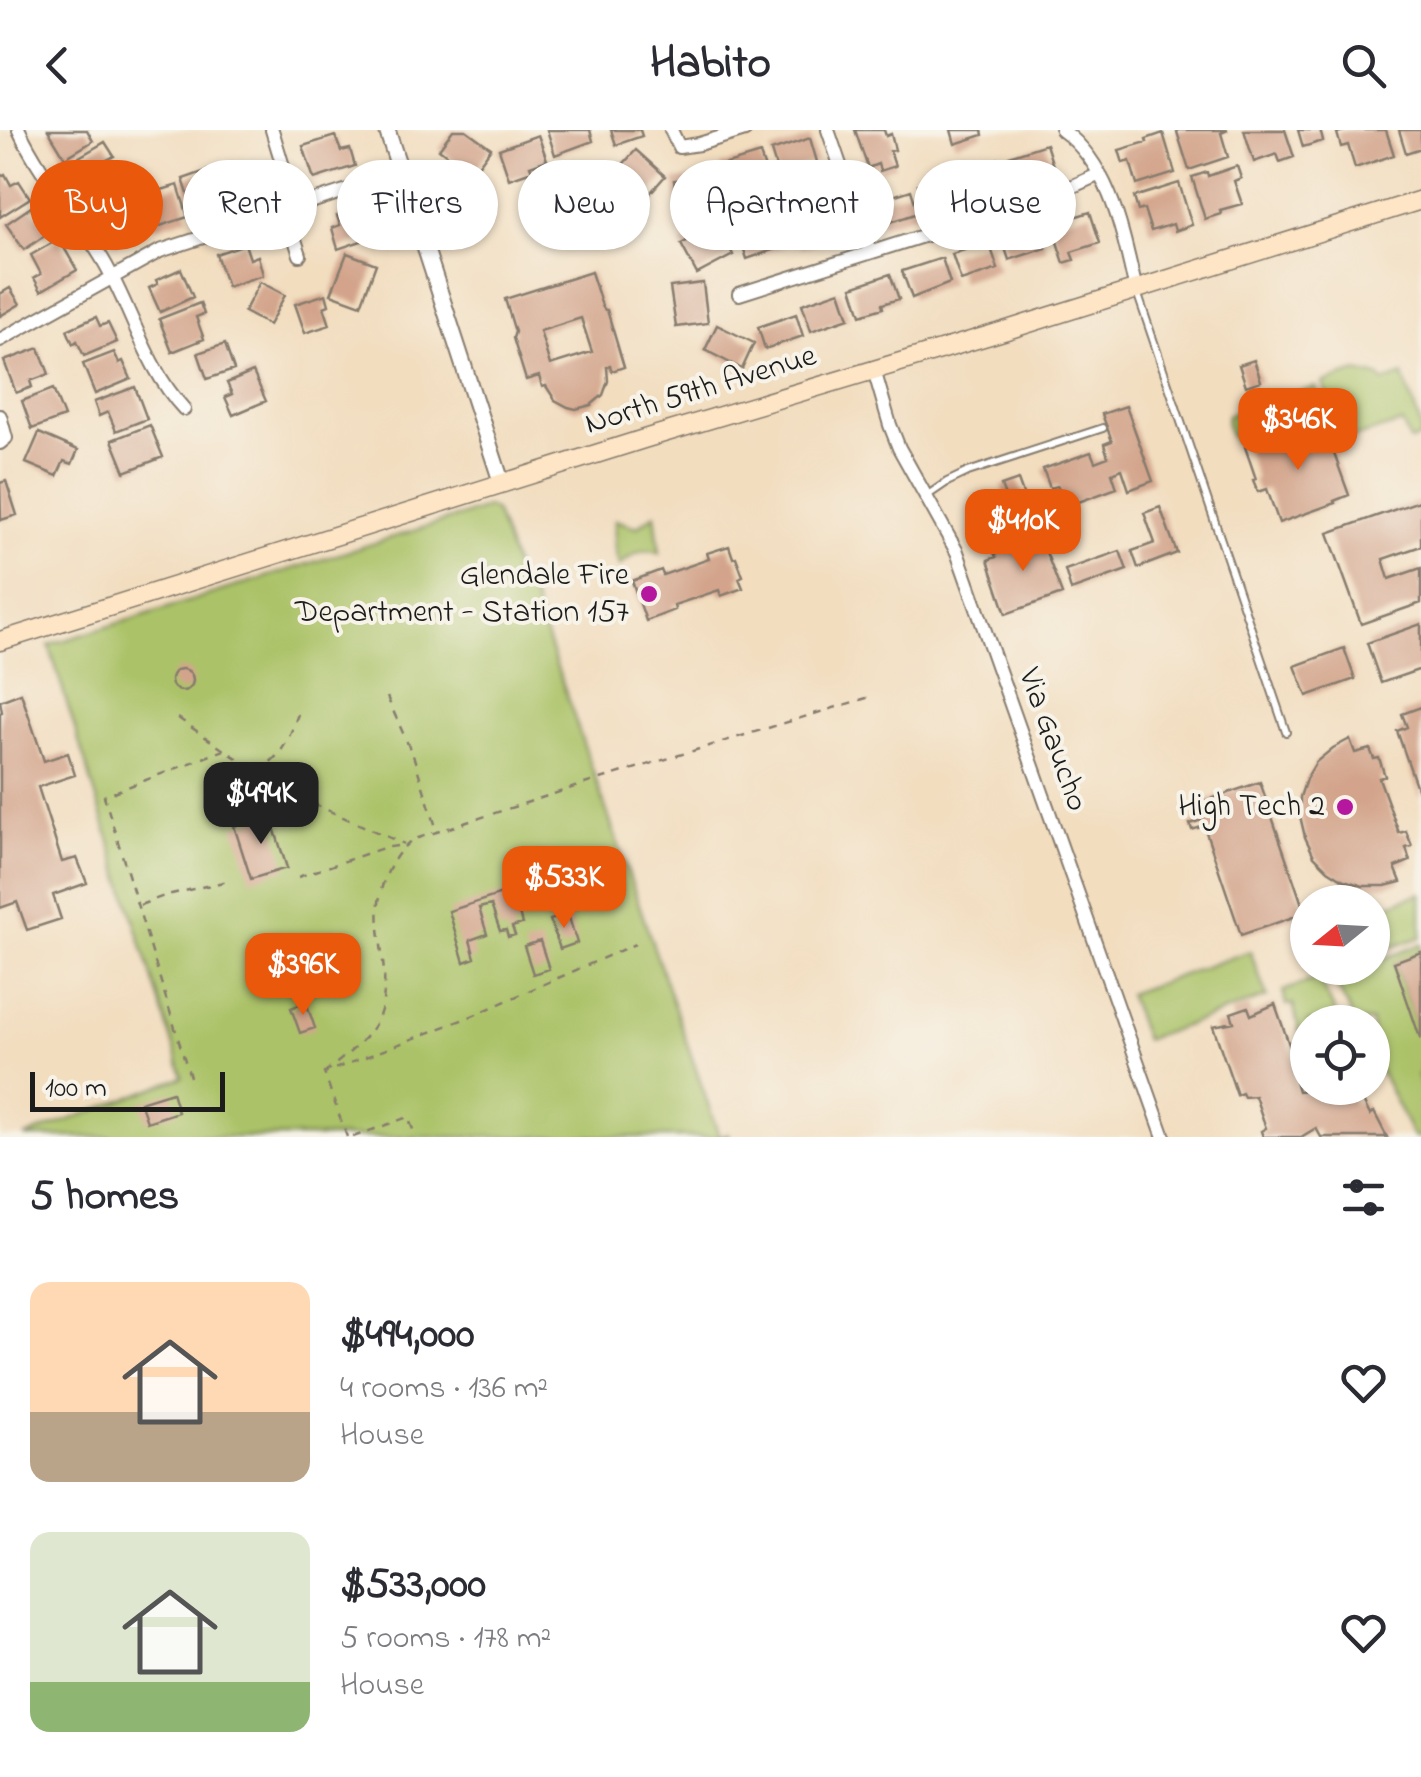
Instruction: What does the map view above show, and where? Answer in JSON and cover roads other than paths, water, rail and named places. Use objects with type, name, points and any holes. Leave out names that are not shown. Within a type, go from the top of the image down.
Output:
[{"type":"main road","name":"North 59th Avenue","points":[[0,641],[1421,200]]},
{"type":"street","points":[[19,130],[112,276],[159,379],[184,409]]},
{"type":"street","points":[[272,130],[279,160]]},
{"type":"street","points":[[387,130],[396,160]]},
{"type":"street","points":[[671,130],[679,146],[745,130]]},
{"type":"street","points":[[828,130],[870,252]]},
{"type":"street","points":[[1062,130],[1084,150],[1100,174],[1136,290]]},
{"type":"street","points":[[739,294],[1054,196],[1100,174]]},
{"type":"street","points":[[0,340],[112,276],[183,243]]},
{"type":"street","points":[[299,250],[300,254]]},
{"type":"street","points":[[426,250],[502,484]]},
{"type":"street","name":"Via Gaucho","points":[[874,370],[899,448],[957,552],[1164,1137]]},
{"type":"street","points":[[0,416],[3,441]]},
{"type":"lane","points":[[1136,290],[1286,732]]},
{"type":"lane","points":[[926,496],[968,472],[1103,428]]},
{"type":"place","name":"Glendale Fire Department - Station 157","points":[[649,594]]},
{"type":"place","name":"High Tech 2","points":[[1345,807]]}]
